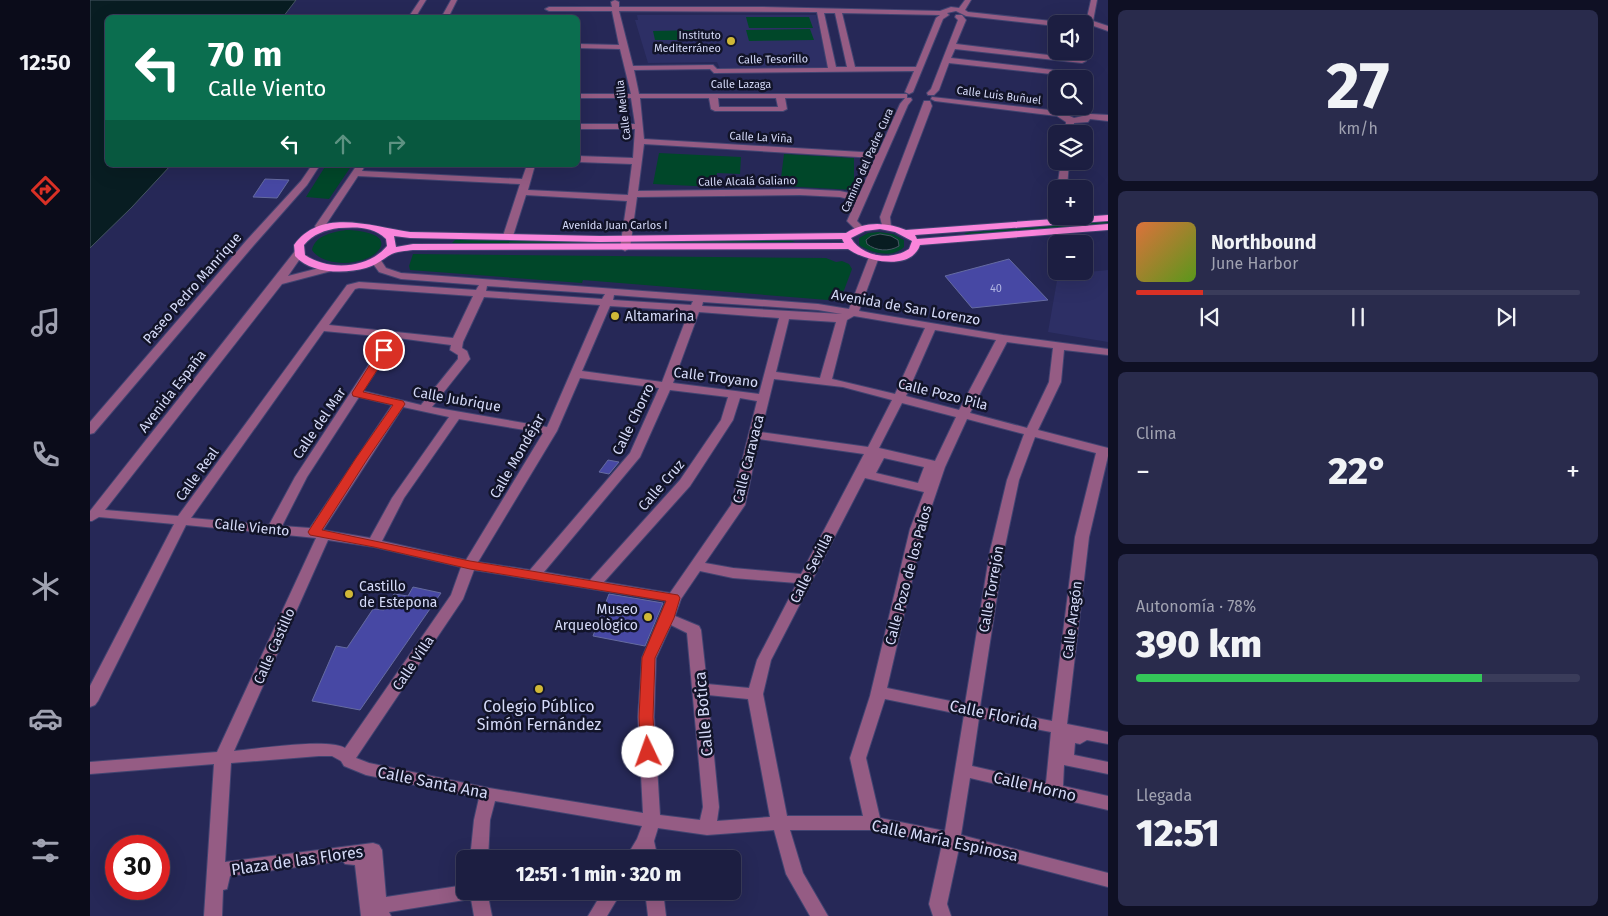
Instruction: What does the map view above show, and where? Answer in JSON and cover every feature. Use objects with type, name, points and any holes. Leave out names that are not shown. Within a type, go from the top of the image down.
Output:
[{"type":"main road","points":[[1093,218],[1108,218]]},
{"type":"main road","points":[[916,242],[916,247],[906,256],[874,258],[864,255],[849,241],[860,229],[886,227],[906,233],[1048,220]]},
{"type":"main road","name":"Avenida Juan Carlos I","points":[[321,229],[354,224],[410,235],[508,236],[625,243]]},
{"type":"main road","points":[[906,233],[916,242],[1108,227]]},
{"type":"main road","points":[[321,229],[309,235],[301,242],[298,253],[310,263],[332,268],[355,267],[376,261],[390,250],[392,246],[391,238],[382,230]]},
{"type":"main road","name":"Avenida Juan Carlos I","points":[[390,250],[412,246],[849,241]]},
{"type":"street","points":[[413,15],[423,0]]},
{"type":"street","points":[[445,15],[454,0]]},
{"type":"street","points":[[548,15],[550,0]]},
{"type":"street","points":[[672,0],[672,9]]},
{"type":"street","points":[[762,0],[763,9]]},
{"type":"street","points":[[815,0],[832,69]]},
{"type":"street","points":[[830,0],[836,10],[851,69]]},
{"type":"street","name":"Camino del Padre Cura","points":[[860,229],[852,221],[881,156],[919,95],[919,69],[940,18],[952,0]]},
{"type":"street","name":"Camino del Padre Cura","points":[[919,95],[935,90],[968,0]]},
{"type":"street","points":[[1089,15],[1094,0]]},
{"type":"street","points":[[549,9],[615,4],[672,9],[945,12],[1048,23]]},
{"type":"street","name":"Calle Melilla","points":[[615,4],[630,68],[640,141],[625,243]]},
{"type":"street","points":[[1093,26],[1108,29]]},
{"type":"street","points":[[580,46],[624,46]]},
{"type":"street","points":[[952,46],[1082,61],[1080,70]]},
{"type":"street","points":[[947,60],[1048,73]]},
{"type":"street","name":"Calle Tesorillo","points":[[630,68],[713,67],[714,71],[919,69]]},
{"type":"street","points":[[713,95],[715,109],[783,109],[780,96]]},
{"type":"street","name":"Camino del Padre Cura","points":[[886,227],[885,217],[928,106],[919,95]]},
{"type":"street","name":"Calle Lazaga","points":[[580,96],[919,95]]},
{"type":"street","name":"Calle Luis Buñuel","points":[[919,95],[1048,112]]},
{"type":"street","points":[[1061,115],[1070,120],[1081,121],[1088,116],[1108,118]]},
{"type":"street","points":[[1070,120],[1070,125]]},
{"type":"street","points":[[580,126],[639,126]]},
{"type":"street","name":"Calle La Viña","points":[[640,141],[881,156]]},
{"type":"street","points":[[580,159],[637,161]]},
{"type":"street","name":"Paseo Pedro Manrique","points":[[90,430],[250,243],[304,183],[315,167]]},
{"type":"street","points":[[508,236],[531,167]]},
{"type":"street","points":[[321,229],[320,226],[359,169],[525,182]]},
{"type":"street","name":"Calle Alcalá Galiano","points":[[522,192],[631,196],[800,192],[840,194],[862,199]]},
{"type":"street","name":"Avenida España","points":[[93,516],[297,258],[298,253]]},
{"type":"street","points":[[825,382],[842,328],[842,319],[853,312],[874,258]]},
{"type":"street","name":"Avenida de San Lorenzo","points":[[376,261],[378,267],[388,273],[448,280],[482,288]]},
{"type":"street","points":[[278,282],[332,268]]},
{"type":"street","points":[[431,290],[439,282],[448,280]]},
{"type":"street","name":"Avenida de San Lorenzo","points":[[359,285],[431,290],[482,288],[697,304],[853,312],[1003,338],[1108,352]]},
{"type":"street","name":"Calle Real","points":[[90,702],[183,519],[351,287],[359,285]]},
{"type":"street","points":[[424,409],[464,359],[463,353],[456,350],[457,342],[482,288]]},
{"type":"street","name":"Calle Mondéjar","points":[[470,565],[552,431],[608,297]]},
{"type":"street","name":"Avenida de San Lorenzo","points":[[697,304],[786,315],[842,319]]},
{"type":"street","name":"Calle Chorro","points":[[534,574],[636,454],[666,386],[697,304]]},
{"type":"street","name":"Calle Caravaca","points":[[652,821],[646,717],[649,658],[674,598],[738,505],[769,374],[786,315]]},
{"type":"street","name":"Calle Sevilla","points":[[819,916],[796,874],[780,823],[755,694],[764,660],[806,579],[866,472],[931,326]]},
{"type":"street","points":[[323,328],[457,342]]},
{"type":"street","name":"Calle del Mar","points":[[273,530],[301,478],[394,335]]},
{"type":"street","name":"Calle Pozo de los Palos","points":[[873,823],[858,758],[879,692],[928,487],[936,466],[1003,338]]},
{"type":"street","name":"Calle Torrejón","points":[[942,916],[938,904],[952,839],[971,709],[1012,480],[1055,382],[1059,346]]},
{"type":"street","name":"Calle Troyano","points":[[575,374],[764,398]]},
{"type":"street","name":"Calle Pozo Pila","points":[[769,374],[843,384],[1106,452]]},
{"type":"street","name":"Calle Jubrique","points":[[357,393],[424,409],[552,431]]},
{"type":"street","name":"Calle Cruz","points":[[593,585],[685,483],[727,420],[735,394]]},
{"type":"street","name":"Calle Castillo","points":[[223,758],[319,533],[362,458],[399,404]]},
{"type":"street","points":[[374,543],[398,498],[456,415]]},
{"type":"street","points":[[754,435],[875,452],[936,466]]},
{"type":"street","name":"Calle Aragón","points":[[1054,791],[1059,728],[1082,537],[1106,452]]},
{"type":"street","points":[[866,472],[928,487]]},
{"type":"street","name":"Calle Viento","points":[[93,516],[183,519],[273,530],[319,533],[374,543],[470,565],[674,598]]},
{"type":"street","name":"Calle Villa","points":[[346,757],[371,725],[458,596],[470,565]]},
{"type":"street","points":[[696,566],[733,573],[806,579]]},
{"type":"street","name":"Calle Botica","points":[[667,618],[694,630],[711,807],[707,828]]},
{"type":"street","points":[[701,689],[755,694]]},
{"type":"street","name":"Calle Florida","points":[[879,692],[1108,738]]},
{"type":"street","points":[[1108,744],[1068,735],[1066,759],[1108,768]]},
{"type":"street","name":"Calle Santa Ana","points":[[90,768],[335,750],[350,762],[366,769],[489,794],[652,821],[707,828],[780,823]]},
{"type":"street","points":[[213,916],[219,879],[223,758]]},
{"type":"street","name":"Calle Horno","points":[[962,770],[1108,803]]},
{"type":"street","points":[[480,850],[482,820],[489,794]]},
{"type":"street","points":[[640,850],[652,821]]},
{"type":"street","name":"Calle María Espinosa","points":[[780,823],[873,823],[952,839],[1108,880]]},
{"type":"street","points":[[645,841],[647,850]]},
{"type":"street","name":"Plaza de las Flores","points":[[220,916],[219,879],[337,862],[363,856],[375,911]]},
{"type":"street","points":[[375,911],[456,894]]},
{"type":"street","points":[[480,900],[483,916]]},
{"type":"street","points":[[597,916],[607,900]]},
{"type":"street","points":[[655,900],[657,916]]},
{"type":"shaded area","points":[[90,0],[296,0],[285,15],[105,15],[105,167],[169,167],[90,248]]},
{"type":"shaded area","name":"Instituto Mediterráneo","points":[[637,15],[816,15],[828,68],[720,69],[717,62],[648,63],[635,20],[638,20]]},
{"type":"shaded area","points":[[880,234],[891,236],[898,240],[899,246],[883,250],[867,244],[866,240],[871,236]]},
{"type":"shaded area","points":[[1108,270],[1108,342],[1048,332],[1057,280],[1093,280],[1093,272]]},
{"type":"green space","points":[[746,17],[809,17],[813,28],[749,28]]},
{"type":"green space","points":[[810,29],[814,40],[749,41],[746,30]]},
{"type":"green space","points":[[698,30],[700,40],[655,40],[653,31]]},
{"type":"green space","points":[[659,153],[741,157],[740,174],[717,173],[715,187],[653,184]]},
{"type":"green space","points":[[784,154],[854,158],[854,190],[780,186]]},
{"type":"green space","points":[[325,167],[351,167],[329,199],[306,197]]},
{"type":"green space","points":[[1108,221],[1108,224],[968,235],[964,233],[1060,225],[1093,225],[1093,222]]},
{"type":"green space","points":[[346,230],[377,236],[381,240],[378,251],[364,260],[345,263],[326,260],[312,250],[321,238],[331,233]]},
{"type":"green space","points":[[868,233],[893,234],[904,240],[904,247],[899,251],[888,254],[869,250],[859,245],[859,238]],"holes":[[[875,235],[891,236],[899,246],[883,250],[867,244]]]},
{"type":"green space","points":[[455,240],[592,242],[585,244],[452,243]]},
{"type":"green space","points":[[790,240],[795,242],[634,245],[635,242]]},
{"type":"green space","points":[[413,254],[826,258],[836,262],[842,261],[849,264],[852,269],[840,301],[583,280],[582,283],[410,270],[409,266]]},
{"type":"building","points":[[265,179],[289,180],[277,198],[253,197]]},
{"type":"building","points":[[1009,259],[1048,300],[972,308],[945,276]]},
{"type":"building","points":[[608,460],[619,462],[609,474],[599,472]]},
{"type":"building","points":[[413,587],[441,593],[360,710],[312,701],[336,646],[347,648],[373,609],[384,610],[394,594],[408,596]]},
{"type":"building","name":"Museo Arqueològico","points":[[609,594],[663,603],[645,646],[593,636]]},
{"type":"place","name":"Instituto Mediterráneo","points":[[731,41]]},
{"type":"place","name":"Altamarina","points":[[615,316]]},
{"type":"place","name":"Castillo de Estepona","points":[[349,594]]},
{"type":"place","name":"Museo Arqueològico","points":[[648,617]]},
{"type":"place","name":"Colegio Público Simón Fernández","points":[[539,689]]},
{"type":"route","points":[[384,350],[357,393],[399,404],[314,532],[374,543],[470,565],[674,598],[649,658],[646,717],[648,752]]}]
